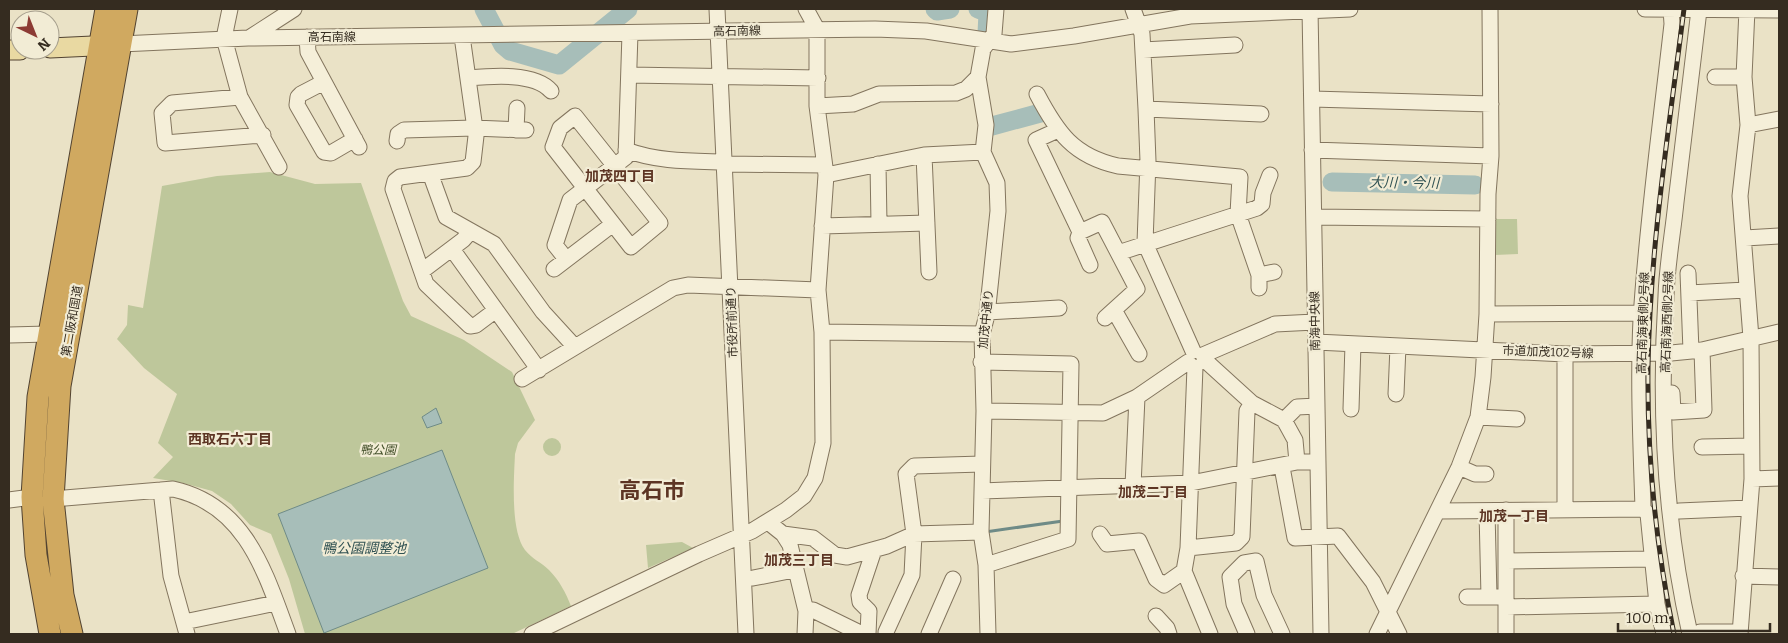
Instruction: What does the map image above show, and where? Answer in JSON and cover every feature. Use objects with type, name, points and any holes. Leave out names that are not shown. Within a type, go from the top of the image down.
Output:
[{"type":"highway","name":"第二阪和国道","points":[[50,634],[36,555],[32,497],[38,397],[106,9]]},
{"type":"highway","name":"第二阪和国道","points":[[72,634],[58,554],[54,499],[60,386],[127,9]]},
{"type":"main road","points":[[60,48],[121,44]]},
{"type":"street","points":[[230,9],[224,38],[240,97],[263,135],[279,168]]},
{"type":"street","points":[[248,38],[294,9]]},
{"type":"street","name":"市役所前通り","points":[[717,9],[746,634]]},
{"type":"street","points":[[532,634],[768,522],[804,496],[815,478],[823,443],[822,332],[818,290],[825,170],[817,106],[817,29],[806,9]]},
{"type":"street","points":[[626,150],[644,157],[670,161],[825,170],[878,164],[924,155],[983,152],[986,125],[978,77],[983,50],[994,34],[996,9]]},
{"type":"street","points":[[1133,9],[1139,24],[1143,50],[1147,168],[1145,243],[1197,359],[1188,548],[1184,571],[1210,634]]},
{"type":"street","name":"高石南線","points":[[121,44],[224,38],[595,34],[817,29],[926,32],[1011,44],[1038,42],[1199,15],[1350,9]]},
{"type":"street","points":[[1377,634],[1459,468],[1478,417],[1486,349],[1491,156],[1490,9]]},
{"type":"street","points":[[1644,9],[1779,10]]},
{"type":"street","name":"高石南海東側2号線","points":[[1664,634],[1657,604],[1648,514],[1643,509],[1641,321],[1650,217],[1672,24],[1671,9]]},
{"type":"street","points":[[1695,633],[1740,633],[1752,479],[1751,338],[1746,290],[1745,238],[1740,196],[1748,124],[1744,76],[1746,9]]},
{"type":"street","name":"南海中央線","points":[[1310,10],[1321,634]]},
{"type":"street","name":"高石南海西側2号線","points":[[1695,633],[1678,574],[1668,496],[1664,431],[1668,353],[1666,295],[1699,10]]},
{"type":"street","points":[[613,224],[560,264],[555,245],[570,200],[626,157],[630,33]]},
{"type":"street","points":[[462,36],[474,128],[473,160],[470,165],[400,177],[393,185],[429,288],[467,326],[476,325],[496,310]]},
{"type":"street","points":[[307,37],[308,52],[324,82],[357,144],[331,153],[324,152],[297,105],[298,97],[324,82]]},
{"type":"street","points":[[1143,50],[1235,45]]},
{"type":"street","points":[[468,78],[506,75],[546,86],[552,91]]},
{"type":"street","points":[[629,75],[818,78]]},
{"type":"street","points":[[1715,77],[1744,76]]},
{"type":"street","points":[[817,106],[852,104],[879,94],[956,94],[966,89],[978,77]]},
{"type":"street","points":[[1037,94],[1058,130],[1084,155],[1101,162],[1240,177],[1238,214],[1264,278]]},
{"type":"street","points":[[240,97],[172,103],[162,113],[165,143],[263,135]]},
{"type":"street","points":[[1312,99],[1491,104]]},
{"type":"street","points":[[397,141],[398,134],[404,130],[474,128],[521,130],[517,108]]},
{"type":"street","points":[[1146,109],[1261,114]]},
{"type":"street","points":[[575,116],[660,223],[631,247],[585,189],[553,147],[560,128],[575,116]]},
{"type":"street","points":[[1748,124],[1779,120]]},
{"type":"street","points":[[1058,130],[1036,140],[1080,232],[1078,238],[1090,265]]},
{"type":"street","points":[[1312,150],[1491,156]]},
{"type":"street","name":"加茂中通り","points":[[983,152],[997,183],[998,211],[987,312],[982,334],[984,411],[981,532],[986,565],[988,634]]},
{"type":"street","points":[[924,155],[929,272]]},
{"type":"street","points":[[878,164],[879,224]]},
{"type":"street","points":[[430,173],[446,217],[494,244],[543,312],[575,347]]},
{"type":"street","points":[[1118,253],[1257,208],[1262,204],[1263,194],[1270,175]]},
{"type":"street","points":[[1314,217],[1488,219]]},
{"type":"street","points":[[1080,232],[1102,222],[1137,289],[1110,314],[1139,354]]},
{"type":"street","points":[[822,226],[927,223]]},
{"type":"street","points":[[422,271],[452,249],[471,231]]},
{"type":"street","points":[[1745,238],[1779,236]]},
{"type":"street","points":[[452,249],[539,370]]},
{"type":"street","points":[[1668,353],[1673,412],[1704,410],[1688,273]]},
{"type":"street","points":[[522,380],[673,288],[688,285],[818,290]]},
{"type":"street","points":[[1689,293],[1746,290]]},
{"type":"street","points":[[987,312],[1063,312]]},
{"type":"street","points":[[1487,314],[1637,313]]},
{"type":"street","points":[[984,411],[1103,413],[1137,397],[1197,359],[1275,324],[1315,322]]},
{"type":"street","points":[[822,332],[982,334]]},
{"type":"street","name":"市道加茂102号線","points":[[1316,342],[1565,354],[1668,353],[1697,351],[1779,332]]},
{"type":"street","points":[[9,335],[48,334]]},
{"type":"street","points":[[1351,409],[1353,344]]},
{"type":"street","points":[[1396,394],[1398,346]]},
{"type":"street","points":[[1565,354],[1565,510]]},
{"type":"street","points":[[1197,359],[1208,363],[1252,403],[1284,420],[1295,440],[1297,462]]},
{"type":"street","points":[[982,362],[1071,364],[1072,413],[1068,489],[1068,539],[986,565]]},
{"type":"street","points":[[1133,486],[1137,397]]},
{"type":"street","points":[[1188,548],[1236,542],[1242,537],[1247,411],[1252,403]]},
{"type":"street","points":[[1284,420],[1297,407],[1317,406]]},
{"type":"street","points":[[1478,417],[1517,419]]},
{"type":"street","points":[[1702,447],[1751,446]]},
{"type":"street","points":[[982,491],[1191,483],[1282,467],[1297,462],[1318,462]]},
{"type":"street","points":[[883,634],[912,575],[914,534],[906,474],[914,466],[982,464]]},
{"type":"street","points":[[1282,467],[1295,538],[1338,536],[1373,582],[1399,634]]},
{"type":"street","points":[[1459,468],[1475,474],[1486,474]]},
{"type":"street","points":[[1752,479],[1779,478]]},
{"type":"street","points":[[54,499],[173,489],[187,492],[222,511],[242,532],[251,545],[288,634]]},
{"type":"street","points":[[160,490],[171,576],[185,628],[276,603]]},
{"type":"street","points":[[9,500],[32,497]]},
{"type":"street","points":[[1678,511],[1749,508]]},
{"type":"street","points":[[1438,511],[1643,509]]},
{"type":"street","points":[[1506,510],[1506,634]]},
{"type":"street","points":[[1487,511],[1489,597]]},
{"type":"street","points":[[768,522],[783,534],[790,546],[794,570],[806,611],[805,634]]},
{"type":"street","points":[[783,534],[813,538],[834,555],[847,557],[874,550],[914,534],[981,532]]},
{"type":"street","points":[[1100,534],[1107,544],[1138,541],[1156,579],[1164,585],[1184,571]]},
{"type":"street","points":[[868,634],[869,611],[860,602],[859,596],[874,550]]},
{"type":"street","points":[[1506,562],[1652,559]]},
{"type":"street","points":[[1247,634],[1234,604],[1230,577],[1244,563],[1256,561],[1264,595],[1282,634]]},
{"type":"street","points":[[753,578],[794,570]]},
{"type":"street","points":[[1743,576],[1779,577]]},
{"type":"street","points":[[929,634],[953,579]]},
{"type":"street","points":[[1467,597],[1489,597],[1506,602],[1657,604]]},
{"type":"street","points":[[806,611],[813,610],[862,634]]},
{"type":"street","points":[[1156,616],[1167,628],[1169,634]]},
{"type":"green space","name":"鴨公園","points":[[270,172],[315,184],[361,183],[403,301],[411,316],[464,340],[512,372],[535,420],[518,443],[515,454],[514,503],[517,530],[525,550],[553,574],[571,606],[512,634],[305,634],[289,579],[271,534],[250,525],[231,504],[212,491],[183,483],[153,478],[173,457],[158,443],[177,394],[144,368],[117,339],[127,325],[128,305],[143,308],[162,186],[217,176]]},
{"type":"green space","points":[[1495,219],[1517,219],[1518,254],[1495,255]]},
{"type":"green space","points":[[552,438],[558,441],[561,447],[558,453],[552,456],[546,453],[543,447],[546,441]]},
{"type":"green space","points":[[682,542],[693,548],[648,568],[646,545]]},
{"type":"water","points":[[436,408],[442,423],[427,428],[422,417]]},
{"type":"water","name":"鴨公園調整池","points":[[442,450],[488,568],[324,633],[278,514]]},
{"type":"waterway","name":"大川・今川","points":[[484,9],[503,45],[510,51],[559,65],[628,9]]},
{"type":"waterway","name":"大川・今川","points":[[935,9],[937,11],[950,9]]},
{"type":"waterway","name":"大川・今川","points":[[978,9],[988,13],[987,33]]},
{"type":"waterway","name":"大川・今川","points":[[992,126],[1044,112]]},
{"type":"waterway","name":"大川・今川","points":[[1332,182],[1475,185]]},
{"type":"waterway","points":[[985,532],[1063,521]]},
{"type":"railway","points":[[1674,634],[1662,568],[1654,501],[1649,434],[1648,367],[1656,232],[1684,9]]},
{"type":"district","name":"加茂四丁目","points":[[620,176]]},
{"type":"district","name":"西取石六丁目","points":[[230,439]]},
{"type":"district","name":"高石市","points":[[652,490]]},
{"type":"district","name":"加茂二丁目","points":[[1153,492]]},
{"type":"district","name":"加茂一丁目","points":[[1514,516]]},
{"type":"district","name":"加茂三丁目","points":[[799,560]]}]
